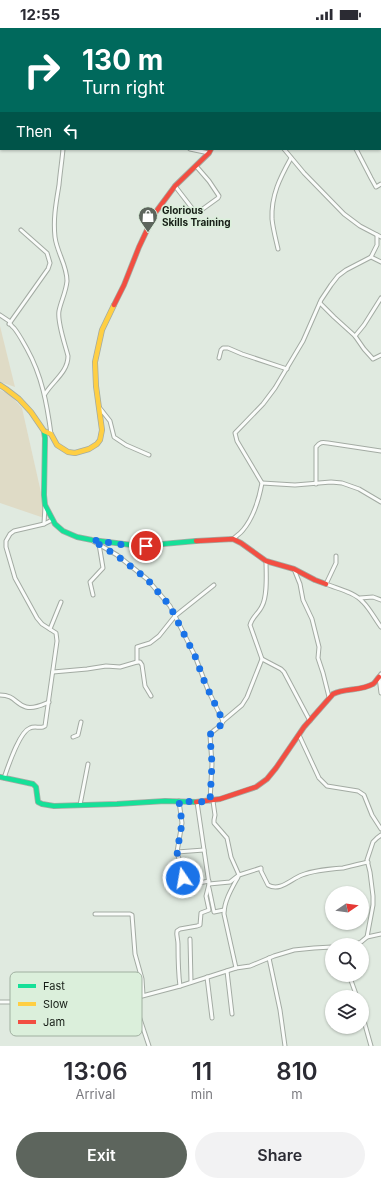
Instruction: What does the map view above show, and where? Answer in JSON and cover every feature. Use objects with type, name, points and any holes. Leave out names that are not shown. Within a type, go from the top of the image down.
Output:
[{"type":"street","points":[[45,394],[65,370],[68,362],[68,356],[59,320],[59,311],[66,291],[67,281],[62,258],[57,249],[54,226],[63,150]]},
{"type":"street","points":[[200,150],[210,151]]},
{"type":"street","points":[[285,150],[318,189],[344,214],[360,226],[381,237]]},
{"type":"street","points":[[357,150],[376,187],[381,184]]},
{"type":"street","points":[[0,315],[9,321],[9,324],[30,355],[37,369],[45,394],[50,434],[57,445],[68,452],[75,453],[93,447],[97,444],[102,435],[96,386],[95,362],[102,330],[124,285],[155,212],[175,186],[210,151]]},
{"type":"street","points":[[278,249],[272,221],[274,193],[277,184],[291,158]]},
{"type":"street","points":[[175,186],[195,212],[200,212],[218,198],[219,196],[209,181],[196,166]]},
{"type":"street","points":[[9,324],[48,269],[50,263],[47,253],[21,230]]},
{"type":"street","points":[[233,539],[243,531],[248,522],[258,498],[262,483],[237,441],[235,433],[270,396],[303,341],[320,303],[331,285],[338,276],[346,270],[367,260],[371,256],[377,245],[377,235]]},
{"type":"street","points":[[371,256],[381,262]]},
{"type":"street","points":[[355,336],[364,325],[381,298]]},
{"type":"street","points":[[320,303],[355,336],[373,359],[381,355]]},
{"type":"street","points":[[219,358],[222,348],[228,348],[287,369]]},
{"type":"street","points":[[0,385],[21,402],[44,431],[44,524]]},
{"type":"street","points":[[99,407],[110,421],[114,437],[126,446],[149,455]]},
{"type":"street","points":[[44,431],[50,434]]},
{"type":"street","points":[[316,484],[316,447],[322,442],[381,451]]},
{"type":"street","points":[[262,483],[295,485],[330,482],[347,484],[380,500]]},
{"type":"street","points":[[45,504],[52,520],[63,531],[77,537],[92,540],[140,546],[175,542],[233,539],[266,561],[294,569],[315,580],[350,593],[359,598],[367,606],[381,627]]},
{"type":"street","points":[[52,520],[44,524],[14,531],[10,534],[6,541],[6,547],[15,578],[19,586],[37,618],[42,624],[54,631],[57,636],[45,726],[43,728],[32,727],[26,730],[16,746],[2,777],[33,784],[36,787],[38,802],[42,804],[54,806],[117,804],[149,801],[197,802],[212,801],[241,793],[262,783],[276,768],[299,735],[329,697],[339,691],[374,684],[380,675]]},
{"type":"street","points":[[92,540],[116,555],[150,582],[166,600],[195,656],[204,680],[223,721]]},
{"type":"street","points":[[92,595],[90,582],[103,568],[99,544]]},
{"type":"street","points":[[326,584],[336,563],[336,556]]},
{"type":"street","points":[[239,875],[231,857],[227,838],[214,823],[215,815],[212,801],[210,735],[212,731],[221,726],[223,721],[242,705],[247,697],[262,659],[250,625],[266,598],[266,561]]},
{"type":"street","points":[[294,569],[300,584],[303,600],[312,619],[319,647],[318,658],[329,697]]},
{"type":"street","points":[[137,662],[137,648],[150,643],[159,636],[175,616],[214,585]]},
{"type":"street","points":[[359,598],[373,597],[381,600]]},
{"type":"street","points":[[50,629],[61,602]]},
{"type":"street","points":[[262,659],[284,672],[310,721]]},
{"type":"street","points":[[53,672],[106,666],[120,667],[137,662],[141,663],[145,686],[152,696]]},
{"type":"street","points":[[380,675],[381,693]]},
{"type":"street","points":[[0,695],[10,696],[26,707],[35,707],[49,702]]},
{"type":"street","points":[[74,737],[78,735],[81,722]]},
{"type":"street","points":[[299,735],[319,778],[327,786],[358,791],[363,794],[372,815],[381,829]]},
{"type":"street","points":[[80,805],[88,764]]},
{"type":"street","points":[[179,801],[182,823],[177,852],[183,878],[185,883],[188,885],[230,882],[239,875],[261,868],[268,885],[274,887],[283,886],[301,875],[368,862]]},
{"type":"street","points":[[197,802],[214,912],[224,910]]},
{"type":"street","points":[[381,835],[373,842],[368,862],[373,900],[367,937],[381,934]]},
{"type":"street","points":[[177,852],[204,850]]},
{"type":"street","points":[[236,968],[224,910],[230,892],[239,875]]},
{"type":"street","points":[[180,986],[177,931],[200,925],[201,913],[209,910],[206,896],[209,884]]},
{"type":"street","points":[[95,914],[132,915],[135,954],[140,972]]},
{"type":"street","points":[[190,939],[191,982]]},
{"type":"street","points":[[142,979],[143,995],[180,986],[236,968],[250,966],[294,950],[325,947]]},
{"type":"street","points":[[269,958],[280,1010],[285,1046]]},
{"type":"street","points":[[227,971],[232,1014]]},
{"type":"street","points":[[207,977],[212,1018]]},
{"type":"street","points":[[142,1025],[149,1046]]},
{"type":"street","points":[[368,1034],[371,1046]]},
{"type":"shaded area","points":[[0,326],[15,387],[0,382]]},
{"type":"shaded area","points":[[0,390],[9,394],[22,408],[47,519],[0,503]]},
{"type":"traffic: fast","points":[[44,431],[45,505],[55,524],[63,531],[77,537],[92,540],[140,546],[196,541]]},
{"type":"traffic: fast","points":[[0,777],[33,784],[36,787],[38,802],[54,806],[165,801],[196,802]]},
{"type":"traffic: slow","points":[[0,385],[19,399],[31,412],[44,431],[51,434],[57,445],[68,452],[75,453],[89,449],[97,444],[100,440],[102,430],[96,386],[95,362],[102,330],[114,305]]},
{"type":"traffic: jam","points":[[114,305],[155,213],[175,186],[210,150]]},
{"type":"traffic: jam","points":[[196,541],[233,539],[266,561],[294,569],[326,584]]},
{"type":"traffic: jam","points":[[196,802],[220,799],[256,787],[267,779],[304,727],[333,694],[368,686],[374,683],[379,677]]},
{"type":"place","name":"Glorious Skills Training","points":[[148,233]]},
{"type":"route","points":[[146,546],[131,546],[92,540],[116,555],[147,579],[170,606],[195,656],[205,683],[223,721],[221,726],[212,731],[210,735],[212,764],[210,801],[179,801],[182,823],[177,852],[183,878]]}]
